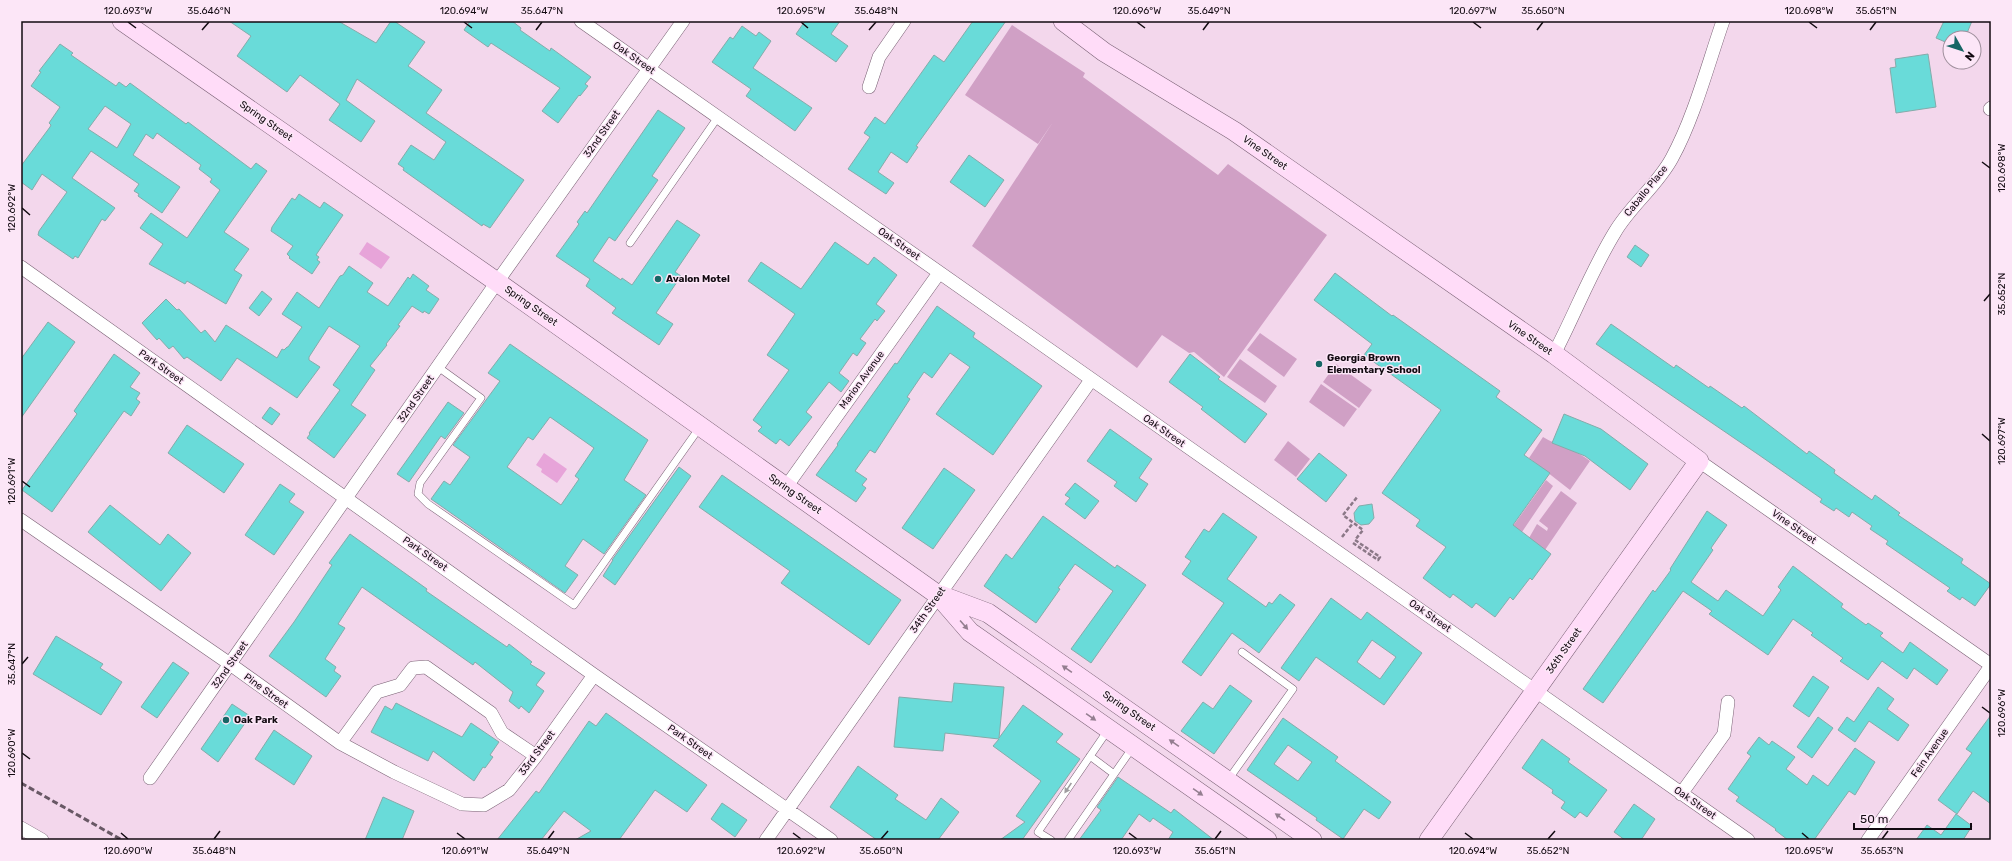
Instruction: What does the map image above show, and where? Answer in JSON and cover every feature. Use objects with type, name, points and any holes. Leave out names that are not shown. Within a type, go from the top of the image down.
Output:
[{"type":"main road","name":"Spring Street","points":[[122,21],[497,282],[938,595],[970,632],[1267,840]]},
{"type":"main road","name":"Vine Street","points":[[1063,21],[1104,52],[1234,131],[1554,354],[1699,461]]},
{"type":"main road","name":"36th Street","points":[[1429,840],[1699,461]]},
{"type":"main road","name":"Spring Street","points":[[938,595],[988,613],[1312,840]]},
{"type":"street","name":"Oak Street","points":[[581,21],[1748,840]]},
{"type":"street","name":"32nd Street","points":[[150,778],[497,282],[683,21]]},
{"type":"street","points":[[869,87],[879,57],[904,21]]},
{"type":"street","name":"Caballo Place","points":[[1554,354],[1597,264],[1616,230],[1636,203],[1657,181],[1672,158],[1683,135],[1723,21]]},
{"type":"street","name":"Park Street","points":[[21,268],[347,498],[594,675],[831,840]]},
{"type":"street","name":"Marion Avenue","points":[[786,487],[939,273]]},
{"type":"street","name":"34th Street","points":[[766,840],[938,595],[1092,380]]},
{"type":"street","name":"Vine Street","points":[[1699,461],[1991,665]]},
{"type":"street","name":"Pine Street","points":[[21,520],[230,664],[340,743],[394,772],[462,804]]},
{"type":"street","name":"Fein Avenue","points":[[1868,840],[1991,665]]},
{"type":"street","points":[[340,743],[377,692],[400,685],[413,668],[426,667],[491,712],[502,733],[536,756]]},
{"type":"street","name":"33rd Street","points":[[462,804],[484,805],[509,790],[536,756],[594,675]]},
{"type":"street","points":[[1681,794],[1724,734],[1728,702]]},
{"type":"street","points":[[21,828],[42,840]]},
{"type":"lane","points":[[630,243],[718,117]]},
{"type":"lane","points":[[438,367],[481,398],[420,483],[418,494],[428,504],[574,605],[700,427]]},
{"type":"lane","points":[[1228,781],[1293,689],[1242,652]]},
{"type":"lane","points":[[1050,840],[1038,832],[1108,729]]},
{"type":"lane","points":[[1068,840],[1133,746]]},
{"type":"lane","points":[[1090,756],[1114,774]]},
{"type":"path","points":[[1353,543],[1378,560],[1380,557],[1355,540],[1363,530],[1342,515],[1358,496]]},
{"type":"path","points":[[1342,537],[1353,523]]},
{"type":"shaded area","points":[[1012,25],[1085,73],[1083,77],[1218,175],[1228,164],[1327,235],[1224,377],[1194,352],[1189,353],[1162,335],[1137,368],[972,246],[1053,122],[1038,144],[965,95]]},
{"type":"shaded area","points":[[367,242],[390,257],[381,269],[359,254]]},
{"type":"shaded area","points":[[1260,333],[1297,359],[1284,377],[1247,350]]},
{"type":"shaded area","points":[[1240,359],[1277,386],[1265,403],[1227,377]]},
{"type":"shaded area","points":[[1336,364],[1372,390],[1359,408],[1323,382]]},
{"type":"shaded area","points":[[1321,384],[1357,409],[1344,427],[1309,402]]},
{"type":"shaded area","points":[[1543,437],[1585,457],[1590,461],[1570,490],[1529,458]]},
{"type":"shaded area","points":[[1288,441],[1310,459],[1296,477],[1274,460]]},
{"type":"shaded area","points":[[544,453],[567,469],[557,483],[541,472],[542,469],[536,465]]},
{"type":"shaded area","points":[[1546,480],[1553,486],[1522,532],[1513,526]]},
{"type":"shaded area","points":[[1561,491],[1577,503],[1545,550],[1529,538],[1537,524],[1547,531],[1548,528],[1539,521]]},
{"type":"building","points":[[229,21],[338,21],[376,43],[391,21],[394,21],[425,42],[408,66],[442,90],[426,113],[524,180],[490,228],[483,224],[482,226],[403,170],[404,168],[398,164],[411,145],[434,160],[446,142],[357,79],[346,100],[375,121],[361,142],[329,120],[340,104],[300,75],[287,92],[237,56],[251,36]]},
{"type":"building","points":[[470,21],[512,21],[521,28],[520,30],[550,51],[551,48],[591,77],[585,84],[588,86],[580,96],[579,95],[558,123],[542,111],[560,88],[491,43],[488,47],[464,30]]},
{"type":"building","points":[[805,21],[840,21],[831,34],[848,46],[836,62],[796,34]]},
{"type":"building","points":[[973,21],[1006,21],[916,146],[918,147],[907,163],[891,152],[878,172],[894,183],[886,194],[848,169],[870,137],[864,133],[875,117],[885,124],[934,55],[944,62]]},
{"type":"building","points":[[1944,21],[1972,21],[1968,30],[1942,30],[1942,41],[1936,38]]},
{"type":"building","points":[[742,26],[756,36],[759,32],[771,41],[753,68],[812,108],[795,131],[746,96],[751,89],[712,62],[730,37],[733,39]]},
{"type":"building","points":[[60,44],[73,53],[71,55],[116,86],[119,82],[126,87],[130,83],[186,124],[188,122],[251,169],[256,163],[267,171],[224,232],[249,249],[234,270],[242,275],[226,304],[187,281],[185,284],[149,264],[163,244],[140,228],[151,213],[187,238],[220,190],[210,182],[212,179],[199,169],[201,165],[157,133],[153,139],[146,134],[133,155],[180,187],[162,213],[138,196],[139,194],[134,191],[139,184],[91,151],[72,178],[115,208],[105,221],[102,219],[78,258],[75,256],[73,259],[38,235],[39,231],[67,192],[42,174],[32,190],[21,182],[21,166],[50,127],[51,125],[49,123],[60,107],[31,86],[41,72],[39,71]],"holes":[[[105,106],[131,124],[117,148],[88,129]]]},
{"type":"building","points":[[1928,54],[1936,107],[1896,113],[1890,68],[1896,67],[1895,59]]},
{"type":"building","points":[[658,110],[685,128],[652,176],[658,180],[615,241],[609,237],[593,261],[621,280],[622,278],[632,285],[677,220],[700,235],[675,272],[681,276],[656,313],[673,324],[659,345],[612,313],[616,308],[586,286],[590,279],[556,256],[579,224],[577,222],[585,211],[587,213]]},
{"type":"building","points":[[969,155],[1004,180],[985,207],[950,182]]},
{"type":"building","points":[[299,194],[320,208],[324,202],[343,215],[316,255],[319,257],[317,260],[320,262],[312,274],[289,258],[290,257],[287,254],[293,246],[271,231],[272,227],[292,198],[295,200]]},
{"type":"building","points":[[835,242],[868,265],[874,257],[897,275],[876,304],[885,311],[877,321],[875,319],[860,339],[866,343],[857,356],[853,353],[839,373],[849,381],[841,392],[829,382],[806,412],[812,417],[789,446],[780,439],[776,444],[758,431],[762,427],[753,420],[789,370],[767,355],[795,314],[748,281],[761,262],[801,289]]},
{"type":"building","points":[[1635,245],[1649,255],[1641,267],[1627,257]]},
{"type":"building","points":[[349,266],[373,283],[367,292],[388,306],[408,277],[410,279],[413,274],[429,286],[426,290],[439,299],[429,314],[424,311],[423,313],[412,306],[398,325],[400,326],[386,344],[387,345],[370,366],[375,370],[351,405],[366,415],[334,458],[307,438],[340,390],[333,385],[360,346],[329,326],[309,357],[309,360],[320,367],[297,398],[237,358],[221,381],[187,357],[184,359],[173,346],[169,349],[159,338],[157,340],[142,323],[166,299],[177,310],[179,309],[201,333],[205,330],[215,342],[226,325],[277,358],[282,349],[284,350],[288,347],[302,327],[282,314],[297,292],[319,308],[340,276],[343,275]]},
{"type":"building","points":[[1335,273],[1392,316],[1393,315],[1500,391],[1496,397],[1542,430],[1524,455],[1550,473],[1513,525],[1551,554],[1532,580],[1530,578],[1513,600],[1510,597],[1495,617],[1476,603],[1472,608],[1453,594],[1450,598],[1423,578],[1446,547],[1416,526],[1420,520],[1382,493],[1441,410],[1364,355],[1372,344],[1314,300]]},
{"type":"building","points":[[262,291],[272,299],[259,316],[249,308]]},
{"type":"building","points":[[937,306],[975,333],[973,337],[1042,386],[993,455],[936,414],[970,367],[950,353],[932,378],[924,372],[907,397],[910,399],[875,453],[870,450],[855,471],[867,479],[862,485],[866,488],[856,502],[816,475],[895,363],[897,364]]},
{"type":"building","points":[[48,322],[75,342],[21,418],[21,359]]},
{"type":"building","points":[[1611,324],[1674,368],[1676,365],[1709,388],[1710,386],[1742,408],[1744,406],[1807,454],[1809,451],[1835,470],[1834,473],[1872,500],[1875,495],[1900,513],[1898,515],[1963,559],[1961,563],[1991,584],[1975,606],[1962,597],[1960,600],[1947,591],[1950,588],[1886,544],[1888,541],[1870,529],[1872,526],[1852,512],[1849,517],[1836,508],[1834,511],[1820,502],[1822,499],[1596,344]]},
{"type":"building","points":[[510,344],[648,440],[624,480],[646,495],[604,554],[583,539],[565,566],[578,575],[565,593],[431,499],[444,481],[450,485],[470,457],[453,445],[500,381],[488,373]],"holes":[[[550,417],[594,448],[575,476],[579,479],[561,505],[507,467],[528,437],[533,440]]]},
{"type":"building","points":[[114,354],[140,373],[130,387],[140,393],[136,399],[140,402],[131,416],[124,411],[52,512],[22,490],[77,414],[74,411]]},
{"type":"building","points":[[1190,354],[1220,377],[1218,379],[1267,414],[1245,443],[1201,409],[1203,407],[1169,382]]},
{"type":"building","points":[[448,402],[464,413],[445,439],[441,436],[409,482],[397,474]]},
{"type":"building","points":[[270,407],[280,414],[272,425],[262,418]]},
{"type":"building","points":[[1564,414],[1601,429],[1648,464],[1630,490],[1585,456],[1552,443]]},
{"type":"building","points":[[187,425],[244,464],[224,493],[168,453]]},
{"type":"building","points":[[1110,429],[1152,459],[1139,478],[1148,484],[1136,502],[1114,486],[1117,482],[1087,461]]},
{"type":"building","points":[[1319,453],[1347,475],[1326,502],[1297,479]]},
{"type":"building","points":[[679,467],[691,476],[615,585],[603,576],[612,560]]},
{"type":"building","points":[[944,468],[975,490],[933,549],[902,528]]},
{"type":"building","points":[[722,475],[901,600],[869,645],[781,583],[790,571],[699,507]]},
{"type":"building","points":[[1075,483],[1099,501],[1085,519],[1065,504],[1070,498],[1065,495]]},
{"type":"building","points":[[280,484],[295,494],[289,502],[304,512],[274,555],[245,535]]},
{"type":"building","points":[[1372,504],[1374,518],[1369,524],[1361,525],[1355,521],[1354,513],[1359,506]]},
{"type":"building","points":[[110,505],[160,545],[168,534],[191,553],[161,591],[88,532]]},
{"type":"building","points":[[1707,511],[1727,525],[1711,548],[1713,550],[1691,582],[1718,601],[1726,590],[1763,616],[1781,590],[1778,587],[1793,566],[1843,604],[1841,607],[1866,625],[1868,623],[1883,633],[1880,636],[1903,653],[1910,642],[1948,670],[1937,685],[1914,668],[1907,679],[1882,661],[1868,680],[1840,661],[1843,658],[1811,635],[1813,633],[1793,619],[1768,655],[1709,614],[1712,611],[1683,591],[1603,703],[1583,689],[1653,590],[1655,592],[1671,570],[1670,569]]},
{"type":"building","points":[[1223,513],[1257,537],[1227,579],[1266,607],[1269,602],[1272,604],[1280,594],[1295,605],[1259,653],[1232,633],[1201,676],[1182,662],[1224,603],[1182,574],[1191,561],[1185,557],[1204,529],[1209,532]]},
{"type":"building","points":[[1043,516],[1115,568],[1117,565],[1146,585],[1091,663],[1071,649],[1113,591],[1075,564],[1058,588],[1060,589],[1036,623],[984,586],[1006,554],[1012,559]]},
{"type":"building","points":[[350,534],[427,589],[426,591],[507,647],[509,644],[532,662],[530,664],[545,673],[536,685],[544,691],[529,713],[521,706],[519,709],[509,701],[513,692],[475,662],[473,665],[362,587],[338,624],[345,628],[325,659],[336,667],[334,671],[341,676],[326,697],[269,656],[294,622],[332,565],[329,563]]},
{"type":"building","points":[[1331,598],[1361,620],[1367,612],[1422,653],[1384,705],[1316,657],[1299,681],[1281,668]],"holes":[[[1372,640],[1396,657],[1380,679],[1357,662]]]},
{"type":"building","points":[[56,636],[103,664],[100,668],[122,682],[101,715],[33,674]]},
{"type":"building","points":[[173,662],[189,673],[157,718],[141,707]]},
{"type":"building","points":[[1813,676],[1829,687],[1809,717],[1793,706]]},
{"type":"building","points":[[954,683],[1004,687],[999,738],[1023,705],[1063,734],[1056,742],[1080,759],[1022,840],[1000,840],[1025,822],[1016,816],[1041,781],[993,746],[999,739],[945,733],[943,751],[894,747],[899,697],[952,702]]},
{"type":"building","points":[[1230,685],[1252,701],[1214,754],[1181,731],[1203,702],[1213,709]]},
{"type":"building","points":[[1878,687],[1894,699],[1887,709],[1909,725],[1898,741],[1869,721],[1855,742],[1838,730],[1847,717],[1854,722]]},
{"type":"building","points":[[396,703],[462,737],[471,723],[499,742],[490,755],[493,757],[485,768],[483,767],[474,781],[433,751],[428,761],[371,732],[385,706],[392,710]]},
{"type":"building","points":[[232,704],[250,716],[218,762],[201,749]]},
{"type":"building","points":[[606,713],[707,785],[687,812],[655,790],[619,840],[575,840],[591,831],[564,811],[541,840],[497,840],[536,791],[539,793],[589,721],[596,726]]},
{"type":"building","points":[[1991,715],[1991,804],[1973,791],[1957,814],[1938,800],[1972,753],[1966,749]]},
{"type":"building","points":[[1818,717],[1833,728],[1812,758],[1797,747]]},
{"type":"building","points":[[1283,718],[1338,757],[1335,761],[1391,802],[1379,819],[1364,809],[1343,839],[1316,820],[1317,818],[1247,770]],"holes":[[[1288,745],[1312,762],[1298,781],[1274,764]]]},
{"type":"building","points":[[274,730],[312,756],[294,785],[255,759]]},
{"type":"building","points":[[1759,737],[1769,745],[1772,741],[1795,757],[1786,769],[1807,785],[1813,775],[1828,786],[1855,748],[1875,762],[1855,795],[1849,791],[1814,840],[1788,840],[1775,830],[1776,829],[1736,801],[1739,797],[1728,789],[1751,756],[1747,753]]},
{"type":"building","points":[[1542,739],[1570,759],[1568,762],[1607,790],[1587,817],[1580,812],[1575,818],[1561,808],[1565,802],[1552,793],[1553,790],[1522,768]]},
{"type":"building","points":[[858,766],[898,795],[895,799],[926,820],[941,798],[959,812],[938,840],[877,840],[830,807]]},
{"type":"building","points":[[1118,777],[1171,813],[1174,809],[1214,840],[1168,840],[1173,832],[1153,818],[1150,822],[1139,814],[1121,840],[1079,840],[1101,810],[1097,807]]},
{"type":"building","points":[[383,797],[414,811],[402,840],[365,840]]},
{"type":"building","points":[[722,803],[747,820],[735,837],[711,819]]},
{"type":"building","points":[[1634,804],[1655,819],[1641,840],[1625,840],[1614,832]]},
{"type":"building","points":[[1956,814],[1972,826],[1963,840],[1916,840],[1927,825],[1941,835]]},
{"type":"railway","points":[[21,783],[122,840]]},
{"type":"place","name":"Avalon Motel","points":[[658,279]]},
{"type":"place","name":"Georgia Brown Elementary School","points":[[1319,364]]},
{"type":"place","name":"Oak Park","points":[[226,720]]}]
